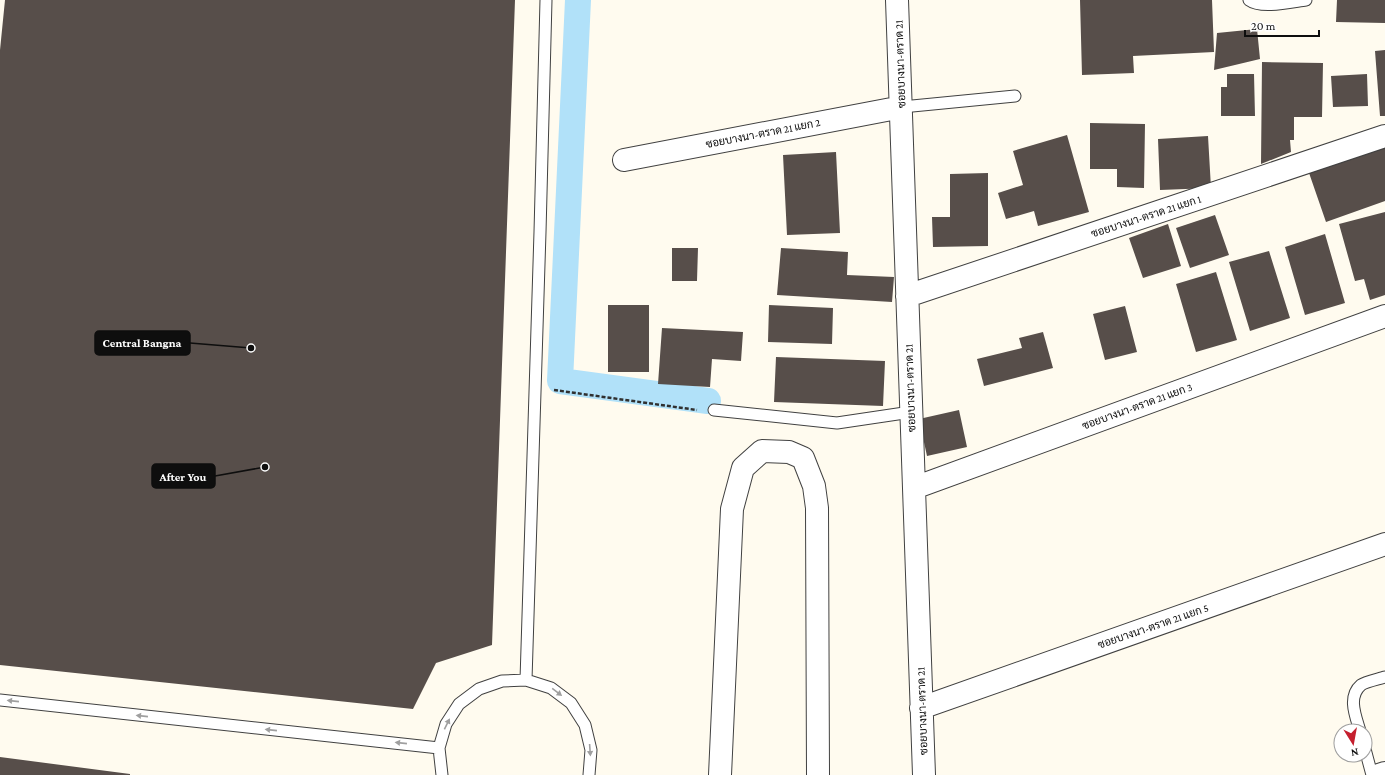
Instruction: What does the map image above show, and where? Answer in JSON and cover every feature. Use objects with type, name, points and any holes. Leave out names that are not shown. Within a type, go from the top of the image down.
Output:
[{"type":"street","name":"ซอยบางนา-ตราด 21","points":[[898,0],[924,775]]},
{"type":"street","name":"ซอยบางนา-ตราด 21 แยก 2","points":[[624,160],[902,107]]},
{"type":"street","name":"ซอยบางนา-ตราด 21 แยก 1","points":[[907,296],[1385,136]]},
{"type":"street","name":"ซอยบางนา-ตราด 21 แยก 3","points":[[914,488],[1385,316]]},
{"type":"street","points":[[720,775],[732,510],[743,468],[762,452],[789,452],[803,458],[814,486],[817,508],[818,775]]},
{"type":"street","name":"ซอยบางนา-ตราด 21 แยก 5","points":[[921,708],[1385,544]]},
{"type":"street","points":[[1379,775],[1385,773]]},
{"type":"lane","points":[[526,680],[546,0]]},
{"type":"lane","points":[[1249,0],[1263,5],[1306,0]]},
{"type":"lane","points":[[902,107],[1015,96]]},
{"type":"lane","points":[[714,410],[837,423],[911,412]]},
{"type":"lane","points":[[1358,723],[1353,705],[1355,694],[1361,685],[1385,677]]},
{"type":"lane","points":[[442,775],[439,748],[446,724],[459,704],[479,689],[502,681],[526,680],[551,688],[571,703],[585,725],[591,750],[589,775]]},
{"type":"lane","points":[[0,700],[439,748]]},
{"type":"lane","points":[[1369,763],[1372,775]]},
{"type":"path","points":[[562,391],[696,410]]},
{"type":"building","points":[[5,0],[515,0],[492,645],[436,663],[413,709],[0,665],[0,50]]},
{"type":"building","points":[[1080,0],[1212,0],[1214,52],[1133,56],[1134,73],[1082,75]]},
{"type":"building","points":[[1337,0],[1385,0],[1385,23],[1336,22]]},
{"type":"building","points":[[1257,29],[1260,59],[1214,70],[1217,33]]},
{"type":"building","points":[[1385,50],[1385,116],[1380,116],[1375,51]]},
{"type":"building","points":[[1262,62],[1323,63],[1322,117],[1294,117],[1294,140],[1290,140],[1291,152],[1261,164]]},
{"type":"building","points":[[1227,74],[1254,74],[1255,116],[1221,116],[1221,87],[1227,87]]},
{"type":"building","points":[[1367,74],[1368,106],[1333,107],[1331,76]]},
{"type":"building","points":[[1090,123],[1145,124],[1144,188],[1117,187],[1117,169],[1090,169]]},
{"type":"building","points":[[1067,135],[1089,212],[1038,226],[1034,211],[1006,219],[998,193],[1023,185],[1013,151]]},
{"type":"building","points":[[1208,136],[1211,188],[1160,190],[1158,139]]},
{"type":"building","points":[[1385,143],[1385,201],[1326,222],[1308,170]]},
{"type":"building","points":[[836,152],[840,233],[787,235],[783,155]]},
{"type":"building","points":[[988,173],[988,246],[933,247],[932,217],[950,217],[950,174]]},
{"type":"building","points":[[1385,212],[1385,295],[1370,300],[1364,279],[1355,281],[1339,224]]},
{"type":"building","points":[[1215,215],[1229,255],[1190,268],[1176,228]]},
{"type":"building","points":[[1168,224],[1181,266],[1143,278],[1129,238]]},
{"type":"building","points":[[1325,234],[1345,303],[1305,315],[1285,247]]},
{"type":"building","points":[[672,248],[698,248],[697,281],[672,281]]},
{"type":"building","points":[[781,248],[848,252],[847,275],[894,277],[892,302],[777,295]]},
{"type":"building","points":[[1269,251],[1290,318],[1250,331],[1229,262]]},
{"type":"building","points":[[1216,272],[1237,340],[1196,352],[1176,284]]},
{"type":"building","points":[[608,305],[649,305],[649,372],[608,372]]},
{"type":"building","points":[[769,305],[833,308],[832,344],[768,342]]},
{"type":"building","points":[[1125,306],[1137,352],[1105,360],[1093,314]]},
{"type":"building","points":[[662,328],[743,332],[741,361],[712,359],[710,387],[658,384]]},
{"type":"building","points":[[1043,332],[1053,368],[984,386],[977,359],[1022,348],[1019,338]]},
{"type":"building","points":[[776,357],[885,361],[883,406],[774,402]]},
{"type":"building","points":[[959,410],[967,447],[927,456],[919,419]]},
{"type":"building","points":[[0,757],[130,774],[130,775],[0,775]]},
{"type":"waterway","points":[[578,0],[560,381],[708,401]]},
{"type":"place","name":"Central Bangna","points":[[251,348]]},
{"type":"place","name":"After You","points":[[265,467]]}]
